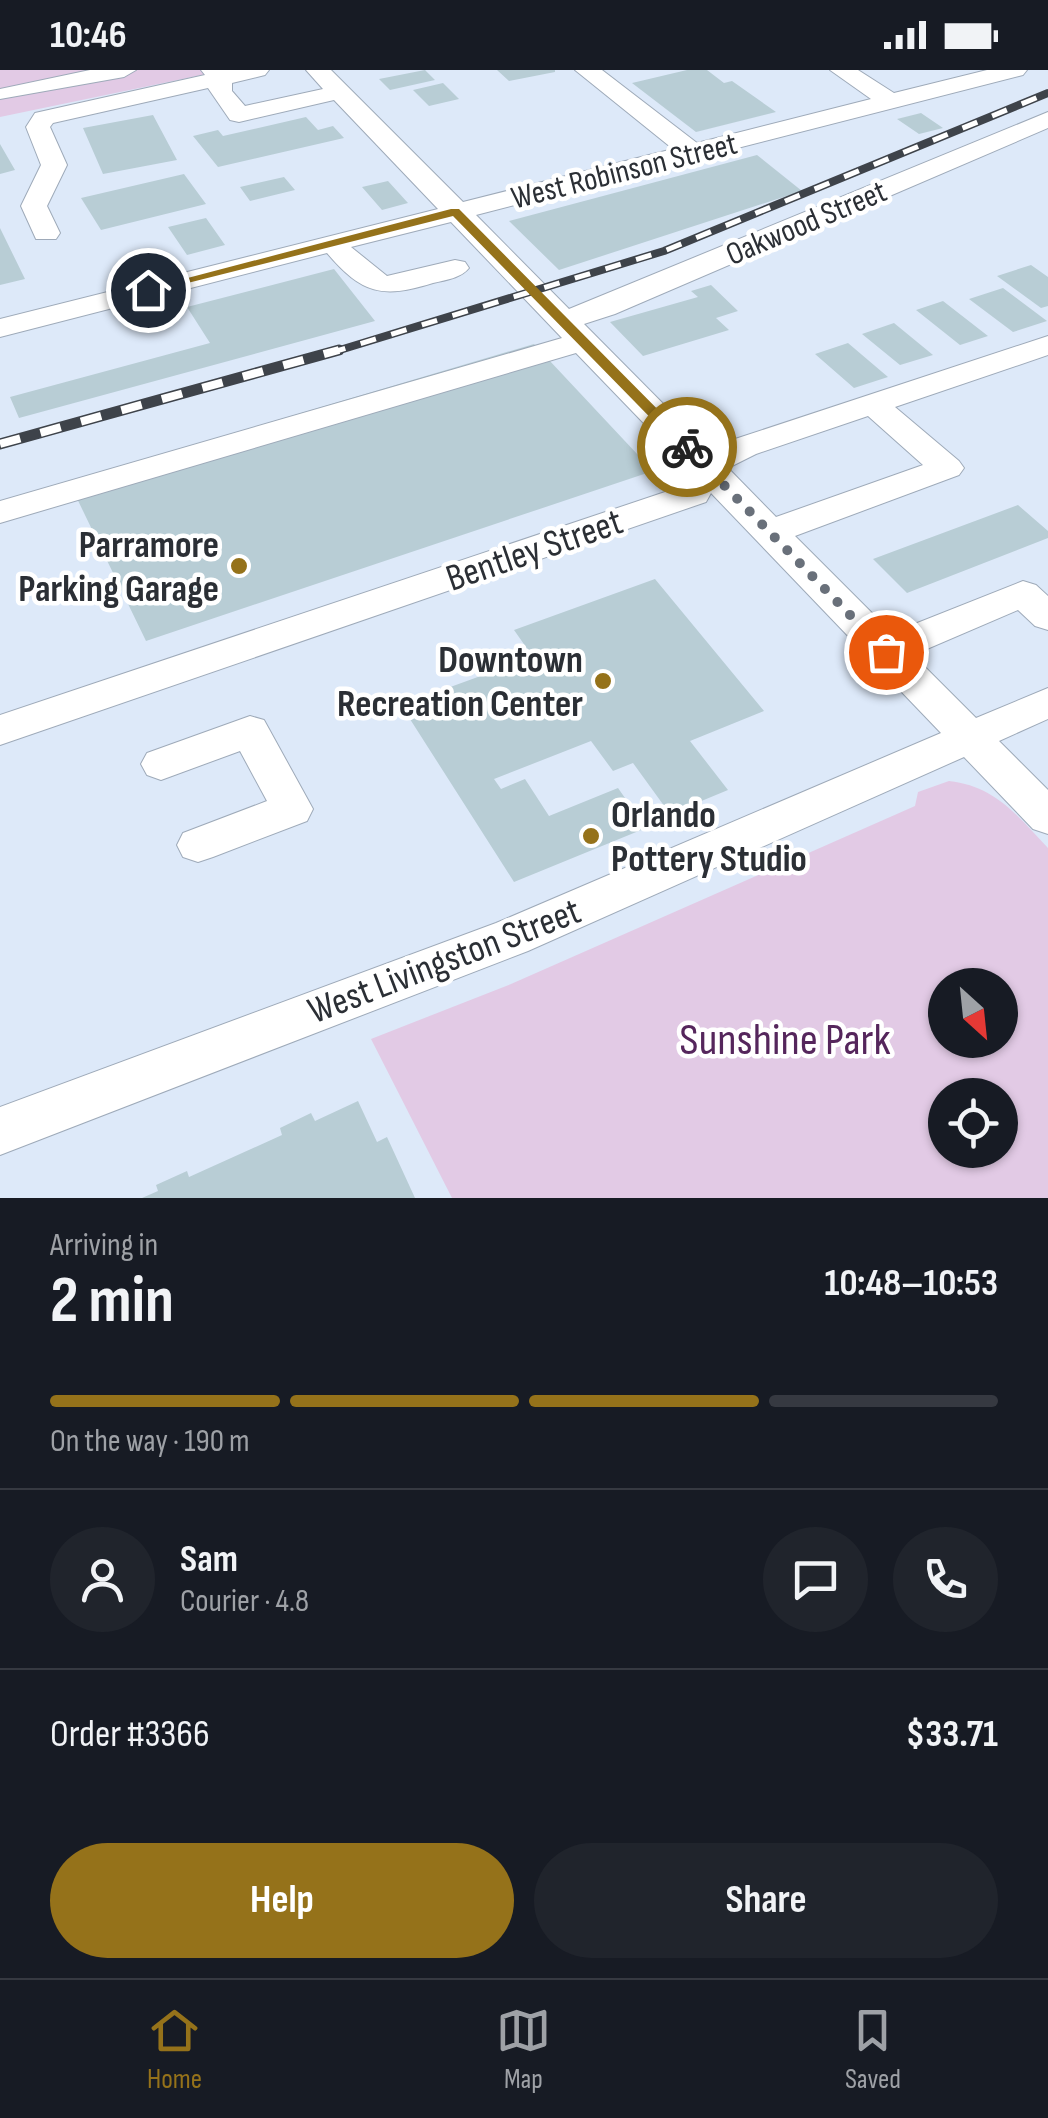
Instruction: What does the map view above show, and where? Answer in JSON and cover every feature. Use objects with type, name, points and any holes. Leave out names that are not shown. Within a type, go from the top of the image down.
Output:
[{"type":"street","points":[[7,94],[124,70]]},
{"type":"street","points":[[46,233],[34,206],[37,193],[56,170],[38,126],[44,118],[185,86],[217,74],[257,70]]},
{"type":"street","points":[[318,70],[1048,817]]},
{"type":"street","points":[[587,70],[693,152]]},
{"type":"street","points":[[842,70],[892,102]]},
{"type":"street","name":"West Robinson Street","points":[[0,328],[1015,70]]},
{"type":"street","points":[[217,74],[220,92],[240,115],[339,92]]},
{"type":"street","name":"Oakwood Street","points":[[0,512],[573,331],[605,308],[1048,119]]},
{"type":"street","points":[[333,243],[363,279],[377,285],[392,285],[455,268]]},
{"type":"street","name":"Bentley Street","points":[[0,730],[694,494],[706,466],[744,447],[1048,345]]},
{"type":"street","points":[[770,532],[947,468],[873,404]]},
{"type":"street","points":[[886,652],[1040,598]]},
{"type":"street","name":"West Livingston Street","points":[[0,1131],[512,937],[1048,703]]},
{"type":"street","points":[[161,764],[250,731],[292,810],[198,845]]},
{"type":"green space","points":[[0,70],[226,70],[0,117]]},
{"type":"green space","name":"Sunshine Park","points":[[949,781],[965,784],[1004,804],[1048,848],[1048,1198],[452,1198],[371,1039],[511,984],[915,806],[918,792]]},
{"type":"building","points":[[425,70],[435,80],[390,90],[379,79]]},
{"type":"building","points":[[497,70],[555,70],[555,72],[509,81]]},
{"type":"building","points":[[687,70],[707,70],[724,83],[732,81],[776,112],[696,132],[632,83]]},
{"type":"building","points":[[443,83],[459,99],[429,106],[413,90]]},
{"type":"building","points":[[921,113],[943,128],[919,134],[897,119]]},
{"type":"building","points":[[153,115],[177,160],[103,174],[83,128]]},
{"type":"building","points":[[306,117],[318,130],[333,126],[344,138],[218,167],[193,136],[218,130],[223,136]]},
{"type":"building","points":[[0,144],[15,170],[0,174]]},
{"type":"building","points":[[757,155],[802,191],[559,270],[509,221]]},
{"type":"building","points":[[184,174],[206,204],[101,230],[81,198]]},
{"type":"building","points":[[284,177],[295,190],[250,201],[240,187]]},
{"type":"building","points":[[388,181],[408,203],[382,210],[362,187]]},
{"type":"building","points":[[206,218],[225,245],[187,255],[168,227]]},
{"type":"building","points":[[0,228],[25,279],[0,285]]},
{"type":"building","points":[[1031,265],[1048,277],[1048,306],[1041,308],[997,276]]},
{"type":"building","points":[[334,269],[375,321],[19,418],[10,397],[210,343],[187,307]]},
{"type":"building","points":[[711,285],[738,311],[716,318],[729,330],[643,356],[610,322],[698,297],[691,291]]},
{"type":"building","points":[[1003,288],[1047,321],[1013,332],[969,299]]},
{"type":"building","points":[[943,301],[988,336],[960,345],[916,310]]},
{"type":"building","points":[[894,323],[933,355],[900,365],[862,334]]},
{"type":"building","points":[[848,343],[888,377],[854,388],[815,354]]},
{"type":"building","name":"Parramore Parking Garage","points":[[534,344],[653,471],[146,641],[69,482]]},
{"type":"building","points":[[1018,505],[1048,531],[1048,538],[907,593],[873,559]]},
{"type":"building","name":"Downtown Recreation Center","points":[[655,579],[764,711],[690,741],[728,790],[670,814],[633,763],[613,771],[591,741],[494,779],[501,789],[525,779],[549,816],[618,788],[646,828],[514,882],[401,705],[533,657],[514,630]]},
{"type":"building","points":[[358,1101],[377,1142],[387,1137],[415,1198],[142,1198],[158,1191],[156,1185],[187,1171],[189,1177],[282,1135],[280,1128],[311,1113],[315,1121]]},
{"type":"railway","points":[[330,353],[664,251],[1048,93]]},
{"type":"railway","points":[[0,444],[339,350]]},
{"type":"way so far","points":[[687,447],[886,652]]},
{"type":"place","name":"Parramore Parking Garage","points":[[239,566]]},
{"type":"place","name":"Downtown Recreation Center","points":[[603,681]]},
{"type":"place","name":"Orlando Pottery Studio","points":[[591,836]]},
{"type":"route","points":[[148,290],[455,212],[687,447]]}]
